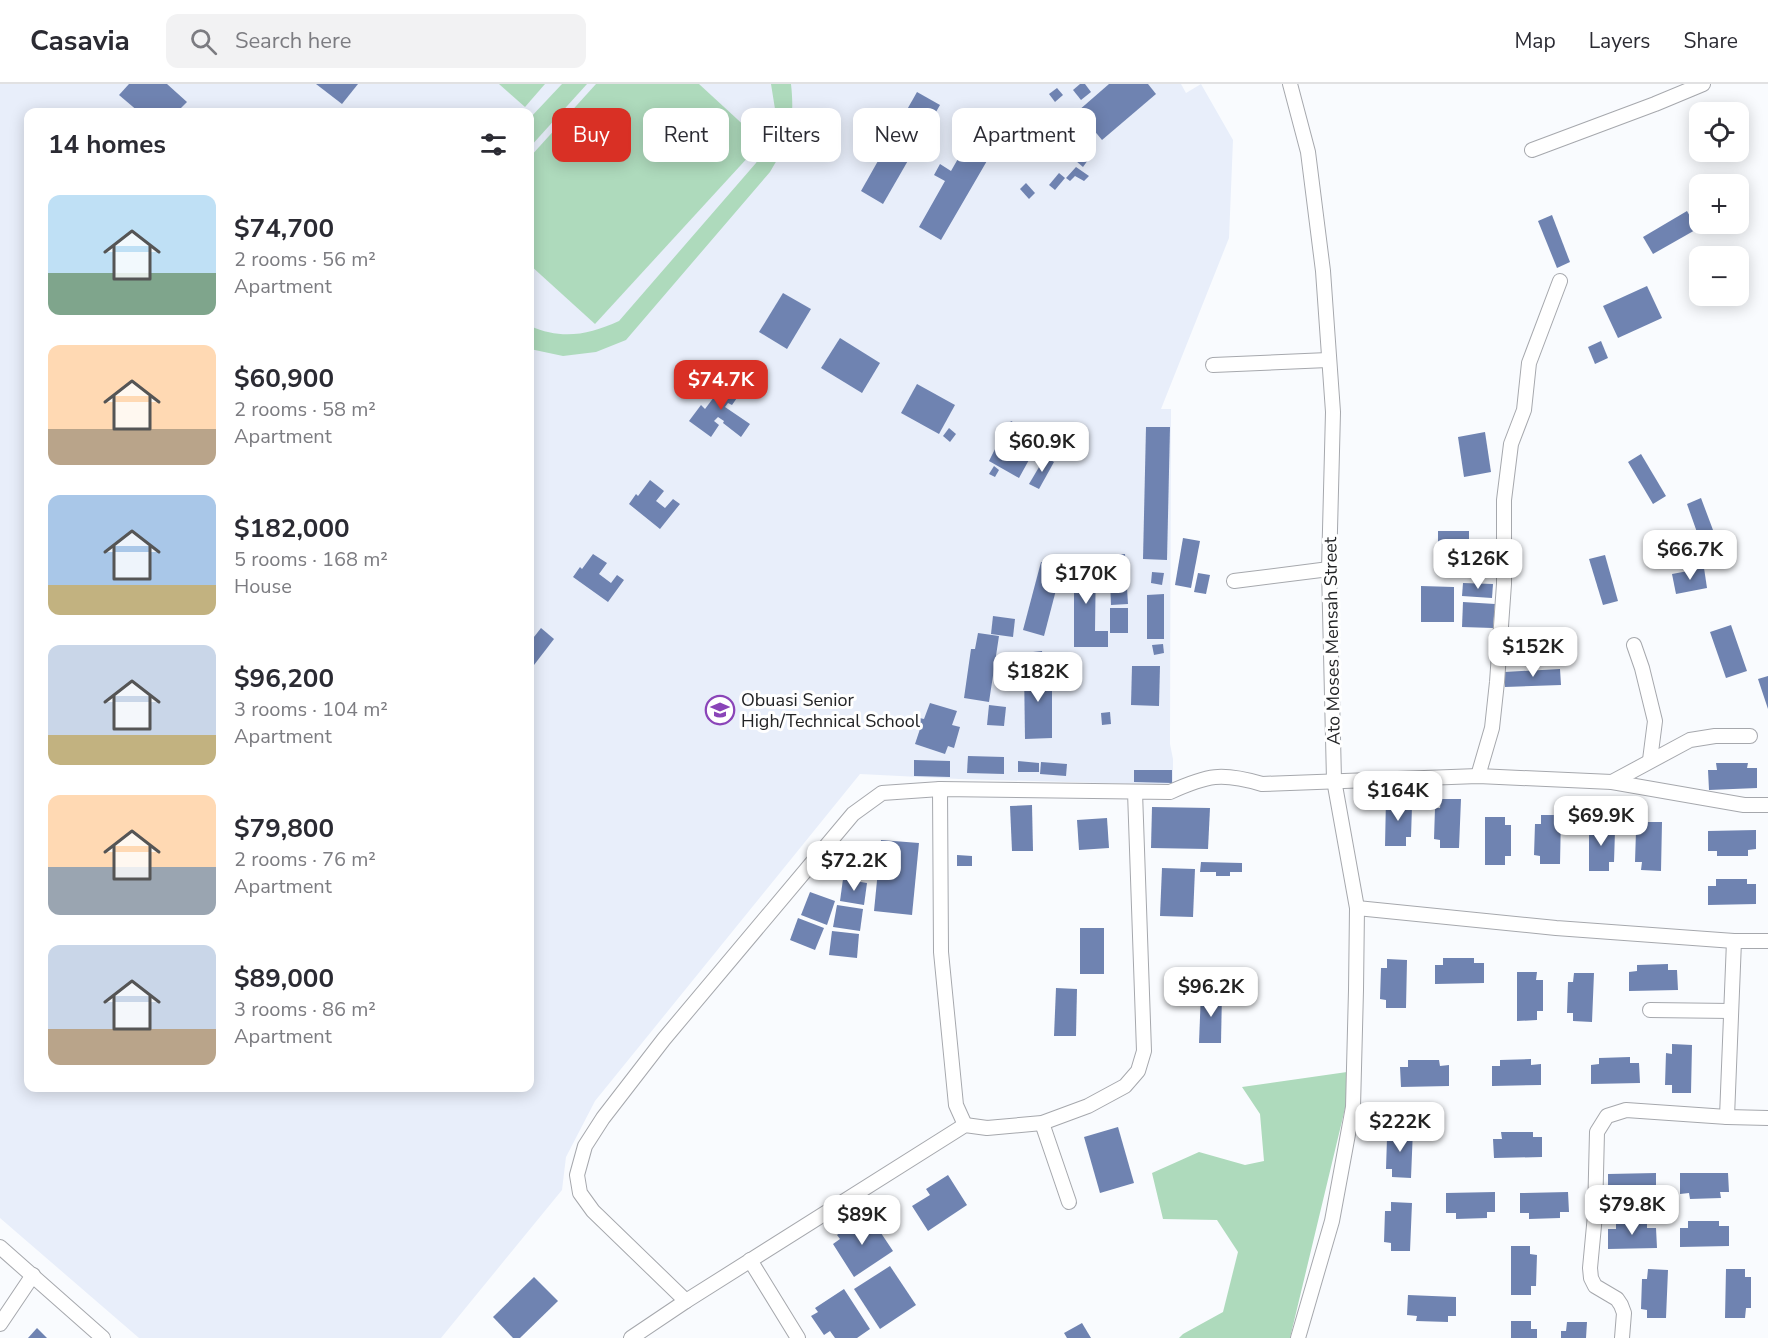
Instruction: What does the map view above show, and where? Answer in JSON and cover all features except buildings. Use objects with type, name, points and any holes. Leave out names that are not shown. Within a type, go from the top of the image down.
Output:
[{"type":"street","name":"Ato Moses Mensah Street","points":[[1290,84],[1308,152],[1323,272],[1333,412],[1329,569],[1334,780],[1357,908],[1353,1107],[1332,1221],[1298,1338]]},
{"type":"street","points":[[1532,150],[1703,84]]},
{"type":"street","points":[[1478,776],[1492,728],[1497,682],[1504,584],[1504,500],[1511,444],[1524,410],[1529,363],[1560,282]]},
{"type":"street","points":[[1213,365],[1328,360]]},
{"type":"street","points":[[1234,581],[1329,569]]},
{"type":"street","points":[[1634,645],[1655,721],[1650,760]]},
{"type":"street","points":[[1612,782],[1690,740],[1715,736],[1750,736]]},
{"type":"street","points":[[686,1301],[593,1211],[580,1193],[576,1175],[585,1146],[603,1118],[664,1039],[853,814],[882,793],[940,789],[1170,792],[1196,781],[1219,776],[1236,776],[1262,784],[1478,776],[1612,782],[1744,805],[1768,805]]},
{"type":"street","points":[[940,789],[941,951],[956,1105],[965,1125]]},
{"type":"street","points":[[631,1338],[965,1125],[987,1128],[1042,1123],[1088,1106],[1125,1086],[1138,1071],[1144,1051],[1135,792]]},
{"type":"street","points":[[1357,908],[1556,928],[1734,941],[1768,941]]},
{"type":"street","points":[[1727,1117],[1734,941]]},
{"type":"street","points":[[1650,1010],[1731,1011]]},
{"type":"street","points":[[1622,1338],[1624,1312],[1621,1305],[1617,1299],[1595,1286],[1590,1268],[1595,1215],[1597,1132],[1607,1116],[1626,1110],[1768,1118]]},
{"type":"street","points":[[1042,1123],[1069,1202]]},
{"type":"street","points":[[0,1247],[103,1338]]},
{"type":"street","points":[[750,1260],[798,1338]]},
{"type":"street","points":[[0,1324],[33,1275]]},
{"type":"shaded area","name":"Obuasi Senior High/Technical School","points":[[0,84],[1181,84],[1186,93],[1201,84],[1233,140],[1229,238],[1161,409],[1171,409],[1170,744],[1173,759],[1173,785],[860,774],[595,1101],[566,1157],[562,1190],[441,1338],[139,1338],[0,1218]]},
{"type":"green space","points":[[499,84],[545,84],[525,107]]},
{"type":"green space","points":[[562,84],[587,84],[565,108],[552,108],[552,123],[534,143],[534,114]]},
{"type":"green space","points":[[596,84],[699,84],[725,108],[643,108],[643,162],[729,162],[729,112],[741,123],[741,162],[744,162],[595,324],[534,269],[534,153],[552,133],[552,162],[631,162],[631,108],[574,108]]},
{"type":"green space","points":[[771,84],[791,84],[792,108],[775,108]]},
{"type":"green space","points":[[776,162],[626,340],[596,352],[563,356],[534,350],[534,327],[553,333],[575,334],[597,330],[619,321],[756,163]]},
{"type":"green space","points":[[1354,1071],[1290,1338],[1179,1338],[1223,1312],[1238,1252],[1217,1220],[1163,1219],[1152,1173],[1199,1152],[1245,1165],[1264,1161],[1260,1114],[1242,1087]]},
{"type":"place","name":"Obuasi Senior High/Technical School","points":[[720,710]]}]
